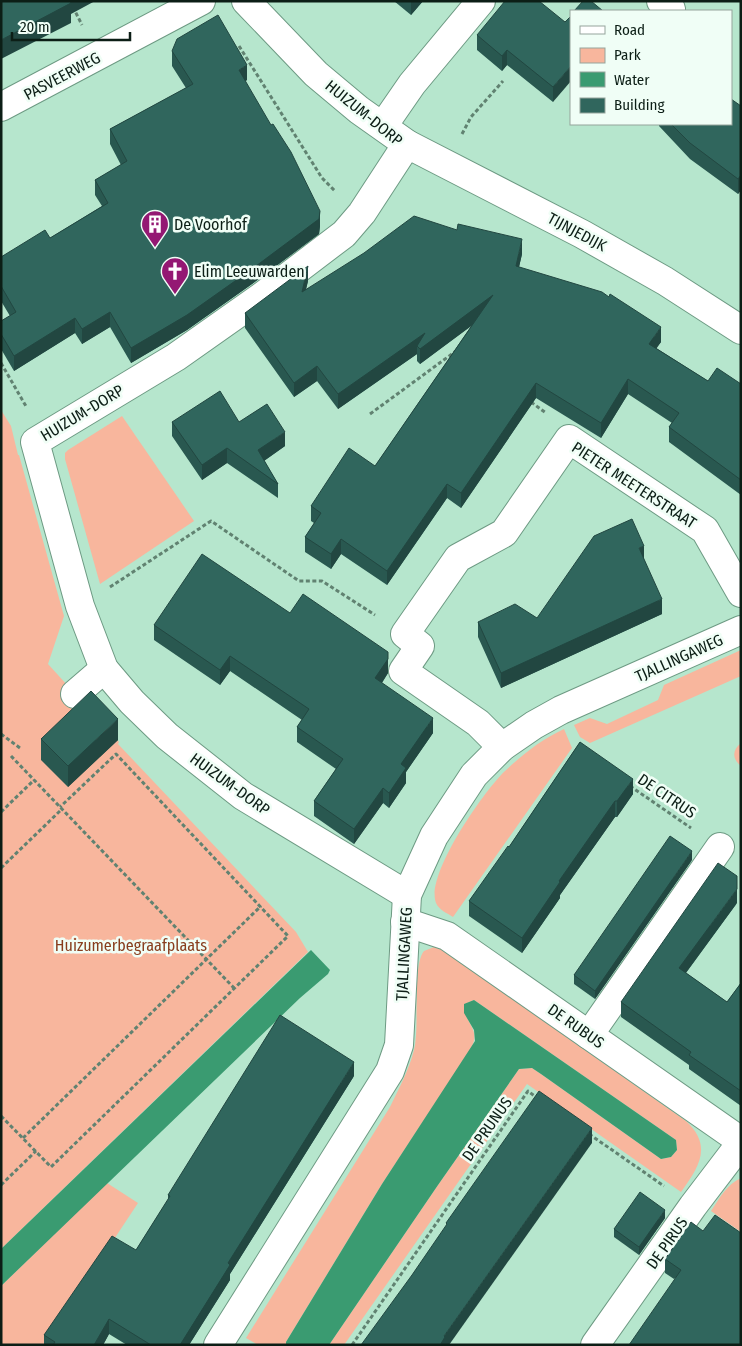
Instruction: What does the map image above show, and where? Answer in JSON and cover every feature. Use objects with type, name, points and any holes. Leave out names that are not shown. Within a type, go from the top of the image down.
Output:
[{"type":"street","name":"PASVEERWEG","points":[[1,108],[202,1]]},
{"type":"street","name":"HUIZUM-DORP","points":[[246,1],[316,74],[359,110],[407,144],[362,212],[344,234],[200,341],[35,442],[80,606],[104,669],[132,702],[167,736],[242,796],[406,908]]},
{"type":"street","points":[[383,126],[412,84],[481,1]]},
{"type":"street","name":"TIJNJEDIJK","points":[[407,144],[582,234],[665,281],[741,330]]},
{"type":"street","name":"PIETER MEETERSTRAAT","points":[[405,634],[458,558],[504,534],[569,439],[705,530],[741,593]]},
{"type":"street","name":"TJALLINGAWEG","points":[[218,1345],[390,1071],[399,1045],[406,908],[434,836],[474,775],[502,747],[534,725],[561,710],[741,630]]},
{"type":"street","points":[[405,634],[420,646],[403,671],[478,723],[502,747]]},
{"type":"street","points":[[75,694],[104,669]]},
{"type":"street","points":[[589,1034],[720,847]]},
{"type":"street","name":"DE RUBUS","points":[[406,908],[741,1142]]},
{"type":"street","name":"DE PIRUS","points":[[598,1344],[693,1206],[741,1142]]},
{"type":"path","points":[[237,43],[322,178],[340,196],[362,212]]},
{"type":"path","points":[[471,117],[502,81]]},
{"type":"path","points":[[370,414],[455,350],[463,356]]},
{"type":"path","points":[[1,363],[34,418],[35,442]]},
{"type":"path","points":[[525,398],[556,420],[569,439]]},
{"type":"path","points":[[80,606],[211,521],[299,581],[322,581],[405,634]]},
{"type":"path","points":[[1,734],[20,748]]},
{"type":"path","points":[[1,868],[116,754],[288,936],[51,1167],[1,1116]]},
{"type":"path","points":[[11,756],[234,988]]},
{"type":"path","points":[[1,812],[34,780]]},
{"type":"path","name":"DE CITRUS","points":[[626,783],[720,847]]},
{"type":"path","points":[[23,1138],[261,906]]},
{"type":"path","name":"DE PRUNUS","points":[[352,1345],[528,1092],[544,1102]]},
{"type":"path","points":[[583,1130],[693,1206]]},
{"type":"path","points":[[2,1182],[36,1152]]},
{"type":"green space","name":"Huizumerbegraafplaats","points":[[1,410],[11,426],[64,616],[48,664],[119,742],[118,744],[296,932],[308,952],[1,1249]]},
{"type":"green space","points":[[122,416],[194,521],[100,584],[65,459],[65,453]]},
{"type":"green space","points":[[741,650],[741,676],[590,743],[580,737],[574,725],[590,718],[607,724],[658,700],[664,685]]},
{"type":"green space","points":[[564,729],[572,748],[453,917],[443,911],[436,903],[435,890],[439,873],[447,854],[471,814],[505,771],[540,742]]},
{"type":"green space","points":[[741,743],[741,766],[734,754]]},
{"type":"green space","points":[[434,947],[441,949],[686,1121],[699,1139],[701,1148],[698,1165],[681,1192],[527,1084],[344,1345],[329,1345],[519,1069],[532,1068],[661,1159],[671,1157],[677,1150],[676,1140],[474,1000],[465,1004],[467,1017],[474,1031],[470,1050],[382,1184],[286,1342],[286,1345],[258,1345],[246,1338],[390,1107],[403,1079],[412,1057],[416,1040],[417,982],[420,958],[424,951]]},
{"type":"green space","points":[[741,1178],[741,1232],[711,1211],[727,1188]]},
{"type":"green space","points":[[107,1183],[138,1203],[44,1345],[1,1345],[1,1286]]},
{"type":"water","points":[[311,950],[330,970],[328,974],[300,998],[1,1286],[1,1249]]},
{"type":"water","points":[[474,1000],[676,1140],[677,1150],[671,1157],[661,1159],[532,1068],[519,1069],[329,1345],[286,1345],[286,1342],[382,1184],[475,1041],[474,1030],[464,1013],[464,1004]]},
{"type":"building","points":[[1,1],[70,1],[71,3],[1,40]]},
{"type":"building","points":[[505,1],[539,1],[565,22],[570,17],[570,67],[553,87],[507,50],[502,56],[477,35]]},
{"type":"building","points":[[583,1],[591,1],[602,10],[575,10]]},
{"type":"building","points":[[218,15],[247,65],[239,70],[271,125],[273,124],[291,152],[320,211],[319,219],[187,315],[131,348],[110,312],[82,329],[75,318],[14,356],[1,334],[1,321],[16,312],[1,286],[1,257],[45,230],[50,238],[108,203],[95,180],[127,161],[110,129],[193,84],[172,51],[177,39]]},
{"type":"building","points":[[732,100],[741,106],[741,175],[738,179],[690,143],[672,125],[732,125]]},
{"type":"building","points":[[414,216],[457,230],[458,224],[522,239],[516,266],[602,292],[609,297],[610,294],[661,327],[649,344],[708,381],[717,368],[741,384],[741,480],[669,427],[679,413],[628,379],[601,423],[536,383],[461,493],[447,484],[387,571],[341,539],[331,554],[305,537],[321,513],[311,506],[349,448],[375,466],[493,295],[420,349],[417,346],[425,333],[338,394],[317,366],[294,383],[245,313],[308,266],[302,292],[364,253]]},
{"type":"building","points":[[220,391],[239,422],[267,404],[285,432],[258,450],[278,484],[227,448],[202,465],[172,422]]},
{"type":"building","points":[[632,519],[644,546],[639,548],[662,599],[501,673],[478,622],[515,604],[537,618],[594,536]]},
{"type":"building","points":[[202,554],[290,613],[303,594],[388,652],[388,659],[375,678],[433,718],[401,764],[406,768],[389,793],[383,788],[354,829],[314,801],[343,759],[297,727],[309,709],[230,656],[220,670],[154,625]]},
{"type":"building","points":[[91,691],[118,719],[68,766],[41,739]]},
{"type":"building","points":[[580,742],[633,779],[617,801],[615,801],[559,881],[522,938],[469,901],[509,847]]},
{"type":"building","points":[[670,836],[692,851],[595,991],[574,975]]},
{"type":"building","points":[[718,863],[737,876],[737,889],[679,968],[727,1002],[741,983],[741,1091],[689,1055],[691,1052],[621,1002]]},
{"type":"building","points":[[280,1015],[354,1062],[228,1263],[230,1265],[180,1345],[151,1345],[109,1319],[94,1345],[53,1345],[55,1342],[44,1335],[112,1236],[136,1250]]},
{"type":"building","points":[[539,1091],[592,1128],[444,1336],[440,1345],[361,1345],[412,1275],[446,1223]]},
{"type":"building","points":[[640,1192],[665,1210],[639,1247],[614,1229]]},
{"type":"building","points":[[715,1215],[741,1233],[741,1345],[629,1345],[681,1270],[665,1259],[691,1222],[703,1231]]},
{"type":"place","name":"De Voorhof","points":[[155,248]]},
{"type":"place","name":"Elim Leeuwarden","points":[[175,295]]}]
